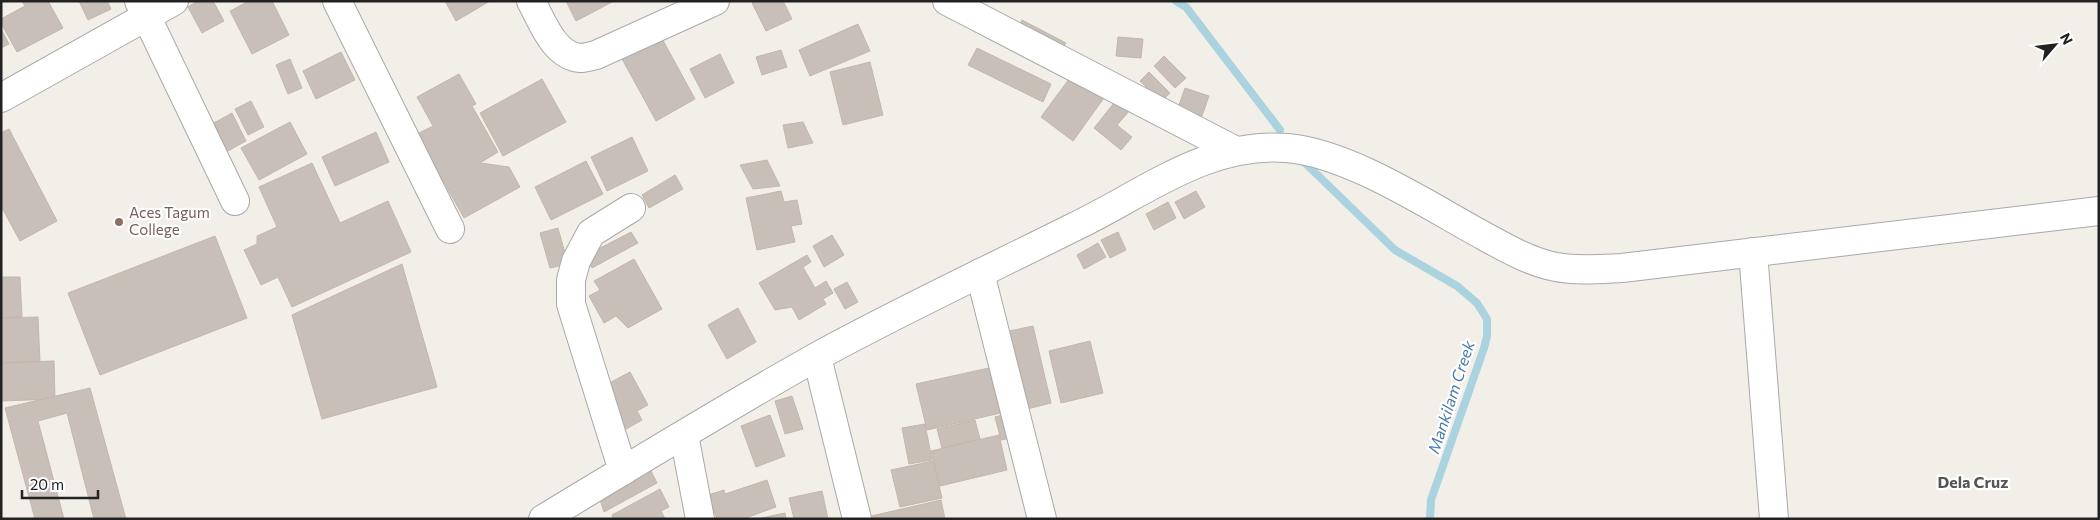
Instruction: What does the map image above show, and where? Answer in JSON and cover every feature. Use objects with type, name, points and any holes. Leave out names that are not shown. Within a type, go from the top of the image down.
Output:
[{"type":"street","points":[[1,98],[142,8],[174,1]]},
{"type":"street","points":[[337,1],[450,229]]},
{"type":"street","points":[[531,1],[552,40],[566,53],[580,58],[596,56],[715,1]]},
{"type":"street","points":[[947,1],[1236,151]]},
{"type":"street","points":[[142,8],[235,201]]},
{"type":"street","points":[[543,519],[817,357],[980,273],[1080,225],[1199,162],[1236,151],[1284,147],[1323,155],[1372,175],[1516,253],[1554,266],[1586,269],[1622,268],[2099,211]]},
{"type":"street","points":[[622,471],[570,304],[570,280],[576,262],[591,233],[631,208]]},
{"type":"street","points":[[1754,252],[1774,519]]},
{"type":"street","points":[[980,273],[1042,519]]},
{"type":"street","points":[[817,357],[857,519]]},
{"type":"street","points":[[684,435],[700,519]]},
{"type":"building","points":[[22,1],[48,1],[63,28],[17,52],[1,23],[1,19],[25,6]]},
{"type":"building","points":[[79,1],[107,1],[111,9],[88,20]]},
{"type":"building","points":[[198,1],[213,1],[224,21],[202,33],[188,7]]},
{"type":"building","points":[[249,1],[272,1],[289,35],[252,54],[230,11]]},
{"type":"building","points":[[445,1],[490,1],[456,21]]},
{"type":"building","points":[[566,1],[614,1],[576,21]]},
{"type":"building","points":[[757,1],[783,1],[792,19],[766,31],[752,3]]},
{"type":"building","points":[[1022,20],[1066,43],[1061,52],[1019,28]]},
{"type":"building","points":[[858,24],[870,51],[810,76],[799,50]]},
{"type":"building","points":[[1,29],[9,44],[1,48]]},
{"type":"building","points":[[660,35],[695,99],[656,121],[621,57]]},
{"type":"building","points":[[1118,37],[1143,39],[1141,58],[1116,56]]},
{"type":"building","points":[[977,48],[1051,84],[1043,102],[968,65]]},
{"type":"building","points":[[781,50],[787,67],[762,75],[756,57]]},
{"type":"building","points":[[341,52],[355,80],[316,99],[303,71]]},
{"type":"building","points":[[720,54],[734,83],[705,98],[690,69]]},
{"type":"building","points":[[1164,56],[1186,78],[1175,88],[1154,66]]},
{"type":"building","points":[[290,59],[302,88],[288,94],[276,65]]},
{"type":"building","points":[[870,62],[883,115],[843,125],[830,72]]},
{"type":"building","points":[[1149,72],[1170,93],[1161,102],[1140,81]]},
{"type":"building","points":[[459,74],[476,104],[472,106],[498,152],[480,163],[509,167],[520,187],[464,218],[417,134],[433,126],[417,97]]},
{"type":"building","points":[[1072,75],[1104,98],[1073,141],[1041,117]]},
{"type":"building","points":[[542,79],[566,122],[503,156],[480,113]]},
{"type":"building","points":[[1185,88],[1209,96],[1202,116],[1178,108]]},
{"type":"building","points":[[1118,98],[1131,109],[1117,125],[1132,137],[1121,150],[1094,128]]},
{"type":"building","points":[[251,101],[264,127],[248,135],[235,109]]},
{"type":"building","points":[[232,113],[246,141],[226,152],[212,124]]},
{"type":"building","points":[[290,122],[307,154],[259,180],[241,148]]},
{"type":"building","points":[[803,122],[813,143],[788,148],[783,125]]},
{"type":"building","points":[[9,129],[57,221],[20,241],[1,206],[1,133]]},
{"type":"building","points":[[376,132],[389,162],[335,186],[322,157]]},
{"type":"building","points":[[632,137],[648,171],[607,191],[591,157]]},
{"type":"building","points":[[767,160],[780,186],[753,189],[740,165]]},
{"type":"building","points":[[586,161],[603,194],[551,220],[535,187]]},
{"type":"building","points":[[312,163],[340,223],[388,201],[411,252],[292,307],[278,277],[261,285],[244,250],[257,244],[257,236],[277,227],[259,187]]},
{"type":"building","points":[[675,175],[683,189],[649,208],[642,195]]},
{"type":"building","points":[[781,191],[784,202],[797,200],[802,224],[791,226],[795,242],[757,250],[746,198]]},
{"type":"building","points":[[1196,191],[1205,207],[1184,219],[1175,202]]},
{"type":"building","points":[[1168,202],[1176,218],[1154,230],[1146,214]]},
{"type":"building","points":[[558,228],[568,264],[550,268],[540,233]]},
{"type":"building","points":[[631,232],[638,243],[592,268],[585,256]]},
{"type":"building","points":[[1118,232],[1126,250],[1110,258],[1101,240]]},
{"type":"building","points":[[832,235],[844,255],[824,267],[813,246]]},
{"type":"building","points":[[215,236],[247,318],[100,375],[68,293]]},
{"type":"building","points":[[1098,243],[1106,257],[1084,269],[1077,255]]},
{"type":"building","points":[[807,255],[811,262],[803,267],[815,288],[826,281],[833,293],[823,299],[826,304],[799,320],[792,307],[775,310],[759,283]]},
{"type":"building","points":[[634,259],[662,309],[628,328],[616,316],[604,323],[589,296],[600,290],[594,281]]},
{"type":"building","points":[[402,264],[437,387],[322,419],[292,315]]},
{"type":"building","points":[[1,277],[20,277],[22,317],[1,318]]},
{"type":"building","points":[[847,282],[858,302],[845,309],[834,289]]},
{"type":"building","points":[[738,308],[756,342],[727,359],[708,325]]},
{"type":"building","points":[[38,317],[40,362],[1,363],[1,318]]},
{"type":"building","points":[[1033,326],[1051,403],[1023,410],[1005,332]]},
{"type":"building","points":[[1090,341],[1103,393],[1061,403],[1049,351]]},
{"type":"building","points":[[54,361],[55,399],[1,401],[1,363]]},
{"type":"building","points":[[998,366],[1009,411],[927,430],[916,384]]},
{"type":"building","points":[[630,372],[648,405],[637,411],[642,420],[623,431],[600,388]]},
{"type":"building","points":[[90,388],[126,519],[94,519],[67,413],[38,421],[64,519],[35,519],[5,408]]},
{"type":"building","points":[[792,396],[803,429],[785,434],[775,401]]},
{"type":"building","points":[[1014,412],[1020,436],[1001,440],[995,417]]},
{"type":"building","points":[[770,415],[785,456],[756,467],[741,426]]},
{"type":"building","points":[[975,420],[980,439],[942,448],[937,429]]},
{"type":"building","points":[[925,424],[932,460],[909,464],[902,428]]},
{"type":"building","points":[[999,435],[1007,470],[940,486],[931,451]]},
{"type":"building","points":[[933,461],[942,498],[900,507],[891,470]]},
{"type":"building","points":[[648,465],[657,483],[604,512],[598,493]]},
{"type":"building","points":[[767,480],[776,507],[743,519],[717,519],[708,495],[724,490],[725,494]]},
{"type":"building","points":[[660,489],[669,507],[661,511],[665,519],[613,519],[612,515]]},
{"type":"building","points":[[822,491],[828,519],[794,519],[789,498]]},
{"type":"building","points":[[941,500],[945,519],[867,519],[867,517]]},
{"type":"building","points":[[785,513],[786,519],[757,519]]},
{"type":"waterway","name":"Mankilam Creek","points":[[1176,1],[1186,7],[1280,130]]},
{"type":"waterway","name":"Mankilam Creek","points":[[1302,160],[1395,250],[1457,286],[1477,303],[1487,319],[1487,336],[1484,348],[1431,500],[1430,519]]},
{"type":"place","name":"Aces Tagum College","points":[[119,222]]},
{"type":"district","name":"Dela Cruz","points":[[1973,482]]}]
